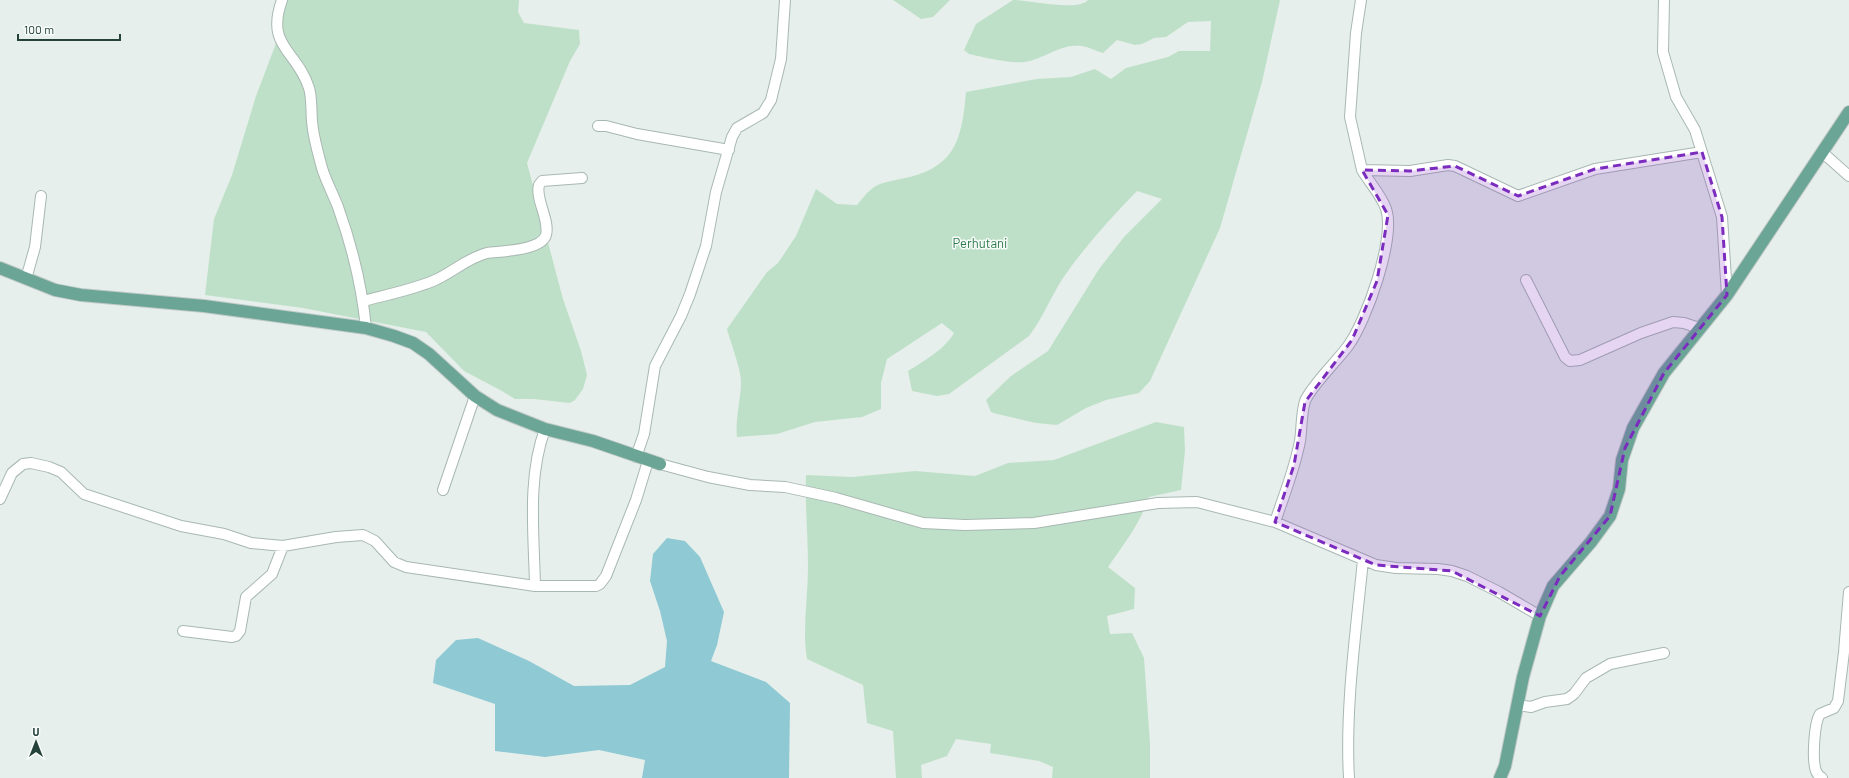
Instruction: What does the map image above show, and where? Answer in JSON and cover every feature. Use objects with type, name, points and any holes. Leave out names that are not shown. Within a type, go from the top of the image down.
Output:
[{"type":"main road","points":[[1500,778],[1540,616],[1552,586],[1591,542],[1610,516],[1617,495],[1622,460],[1633,428],[1664,373],[1727,295],[1849,112]]},
{"type":"main road","points":[[0,268],[54,290],[81,295],[204,306],[366,328],[413,343],[429,354],[475,396],[497,410],[545,429],[587,439],[654,462]]},
{"type":"street","points":[[282,0],[278,13],[278,33],[281,43],[308,85],[311,98],[312,128],[323,170],[349,241],[363,301],[366,328]]},
{"type":"street","points":[[636,457],[644,434],[656,366],[681,316],[706,246],[716,192],[732,137],[737,128],[764,113],[771,100],[781,59],[785,0]]},
{"type":"street","points":[[1275,522],[1294,465],[1300,440],[1305,402],[1352,340],[1362,324],[1378,281],[1388,229],[1388,215],[1386,207],[1362,170],[1350,117],[1356,33],[1361,0]]},
{"type":"street","points":[[1664,0],[1664,52],[1669,78],[1680,107],[1695,130],[1722,217],[1727,295]]},
{"type":"street","points":[[598,126],[606,126],[638,134],[729,150]]},
{"type":"street","points":[[1362,170],[1410,172],[1456,166],[1518,196],[1595,169],[1702,152]]},
{"type":"street","points":[[1822,152],[1849,176]]},
{"type":"street","points":[[363,301],[433,281],[480,255],[523,249],[540,242],[546,236],[546,228],[539,185],[542,181],[582,178]]},
{"type":"street","points":[[26,279],[35,247],[41,196]]},
{"type":"street","points":[[1526,280],[1565,357],[1570,360],[1580,360],[1595,355],[1641,333],[1668,323],[1678,322],[1699,328]]},
{"type":"street","points":[[443,490],[475,396]]},
{"type":"street","points":[[535,586],[534,497],[538,457],[545,429]]},
{"type":"street","points":[[0,499],[12,473],[24,464],[31,463],[49,467],[61,472],[84,494],[181,526],[224,534],[251,543],[283,546],[336,537],[363,535],[375,541],[394,562],[406,567],[535,586],[585,586],[600,584],[606,576],[636,500],[654,462],[708,477],[750,485],[785,487],[836,498],[923,524],[965,525],[1034,523],[1174,502],[1197,502],[1275,522],[1386,568],[1438,569],[1467,576],[1499,592],[1540,616]]},
{"type":"street","points":[[183,631],[232,638],[236,636],[240,631],[246,597],[272,574],[283,546]]},
{"type":"street","points":[[1349,778],[1347,751],[1364,560]]},
{"type":"street","points":[[1822,778],[1816,771],[1814,762],[1817,722],[1820,714],[1834,708],[1838,701],[1849,592]]},
{"type":"street","points":[[1517,705],[1531,707],[1545,702],[1567,699],[1574,694],[1586,678],[1610,664],[1664,653]]},
{"type":"highlighted area","points":[[1702,152],[1722,217],[1727,295],[1664,373],[1625,448],[1610,516],[1560,576],[1540,616],[1452,571],[1376,565],[1275,522],[1294,465],[1305,402],[1352,340],[1377,281],[1388,215],[1362,170],[1410,171],[1455,166],[1518,196],[1595,169]]},
{"type":"green space","points":[[286,0],[519,0],[518,12],[524,23],[579,30],[580,44],[570,61],[527,163],[563,299],[581,351],[587,375],[583,389],[575,400],[570,403],[534,399],[515,399],[464,371],[426,332],[303,308],[205,295],[214,219],[232,175],[256,96],[275,46]]},
{"type":"green space","points":[[893,0],[950,0],[933,17],[921,19]]},
{"type":"green space","name":"Perhutani","points":[[1013,0],[1074,5],[1088,0],[1280,0],[1262,82],[1220,228],[1150,381],[1139,393],[1106,400],[1086,408],[1057,425],[1036,423],[991,412],[986,400],[1011,376],[1048,351],[1099,269],[1124,237],[1162,199],[1137,191],[1098,233],[1071,266],[1039,322],[1029,336],[949,394],[937,396],[912,391],[908,371],[934,354],[950,339],[954,333],[942,323],[887,359],[881,383],[881,409],[862,417],[815,422],[777,434],[737,437],[741,381],[727,329],[767,272],[778,263],[796,236],[816,189],[837,204],[857,205],[877,185],[926,172],[938,165],[954,146],[959,135],[966,92],[1037,79],[1071,77],[1095,69],[1111,79],[1126,68],[1168,57],[1179,51],[1210,51],[1211,21],[1188,22],[1166,37],[1154,38],[1142,44],[1135,45],[1117,40],[1103,53],[1082,46],[1074,46],[1060,49],[1039,58],[1019,62],[1005,61],[969,54],[964,50],[976,24]]},
{"type":"green space","points":[[1156,422],[1184,427],[1185,451],[1181,490],[1149,497],[1136,525],[1108,567],[1135,588],[1134,609],[1107,616],[1110,634],[1132,633],[1144,658],[1150,744],[1150,778],[1052,778],[1053,767],[1039,761],[990,753],[991,744],[956,739],[947,756],[921,765],[922,778],[896,778],[893,731],[867,723],[863,685],[807,659],[805,636],[808,579],[806,475],[852,477],[915,471],[975,476],[1008,463],[1054,460]]},
{"type":"water","points":[[667,538],[685,541],[700,557],[724,612],[717,645],[711,661],[766,682],[790,703],[789,778],[642,778],[645,760],[599,750],[545,757],[495,751],[495,704],[433,683],[436,660],[456,640],[478,638],[529,661],[574,686],[630,685],[665,667],[667,641],[660,611],[650,581],[653,554]]}]
